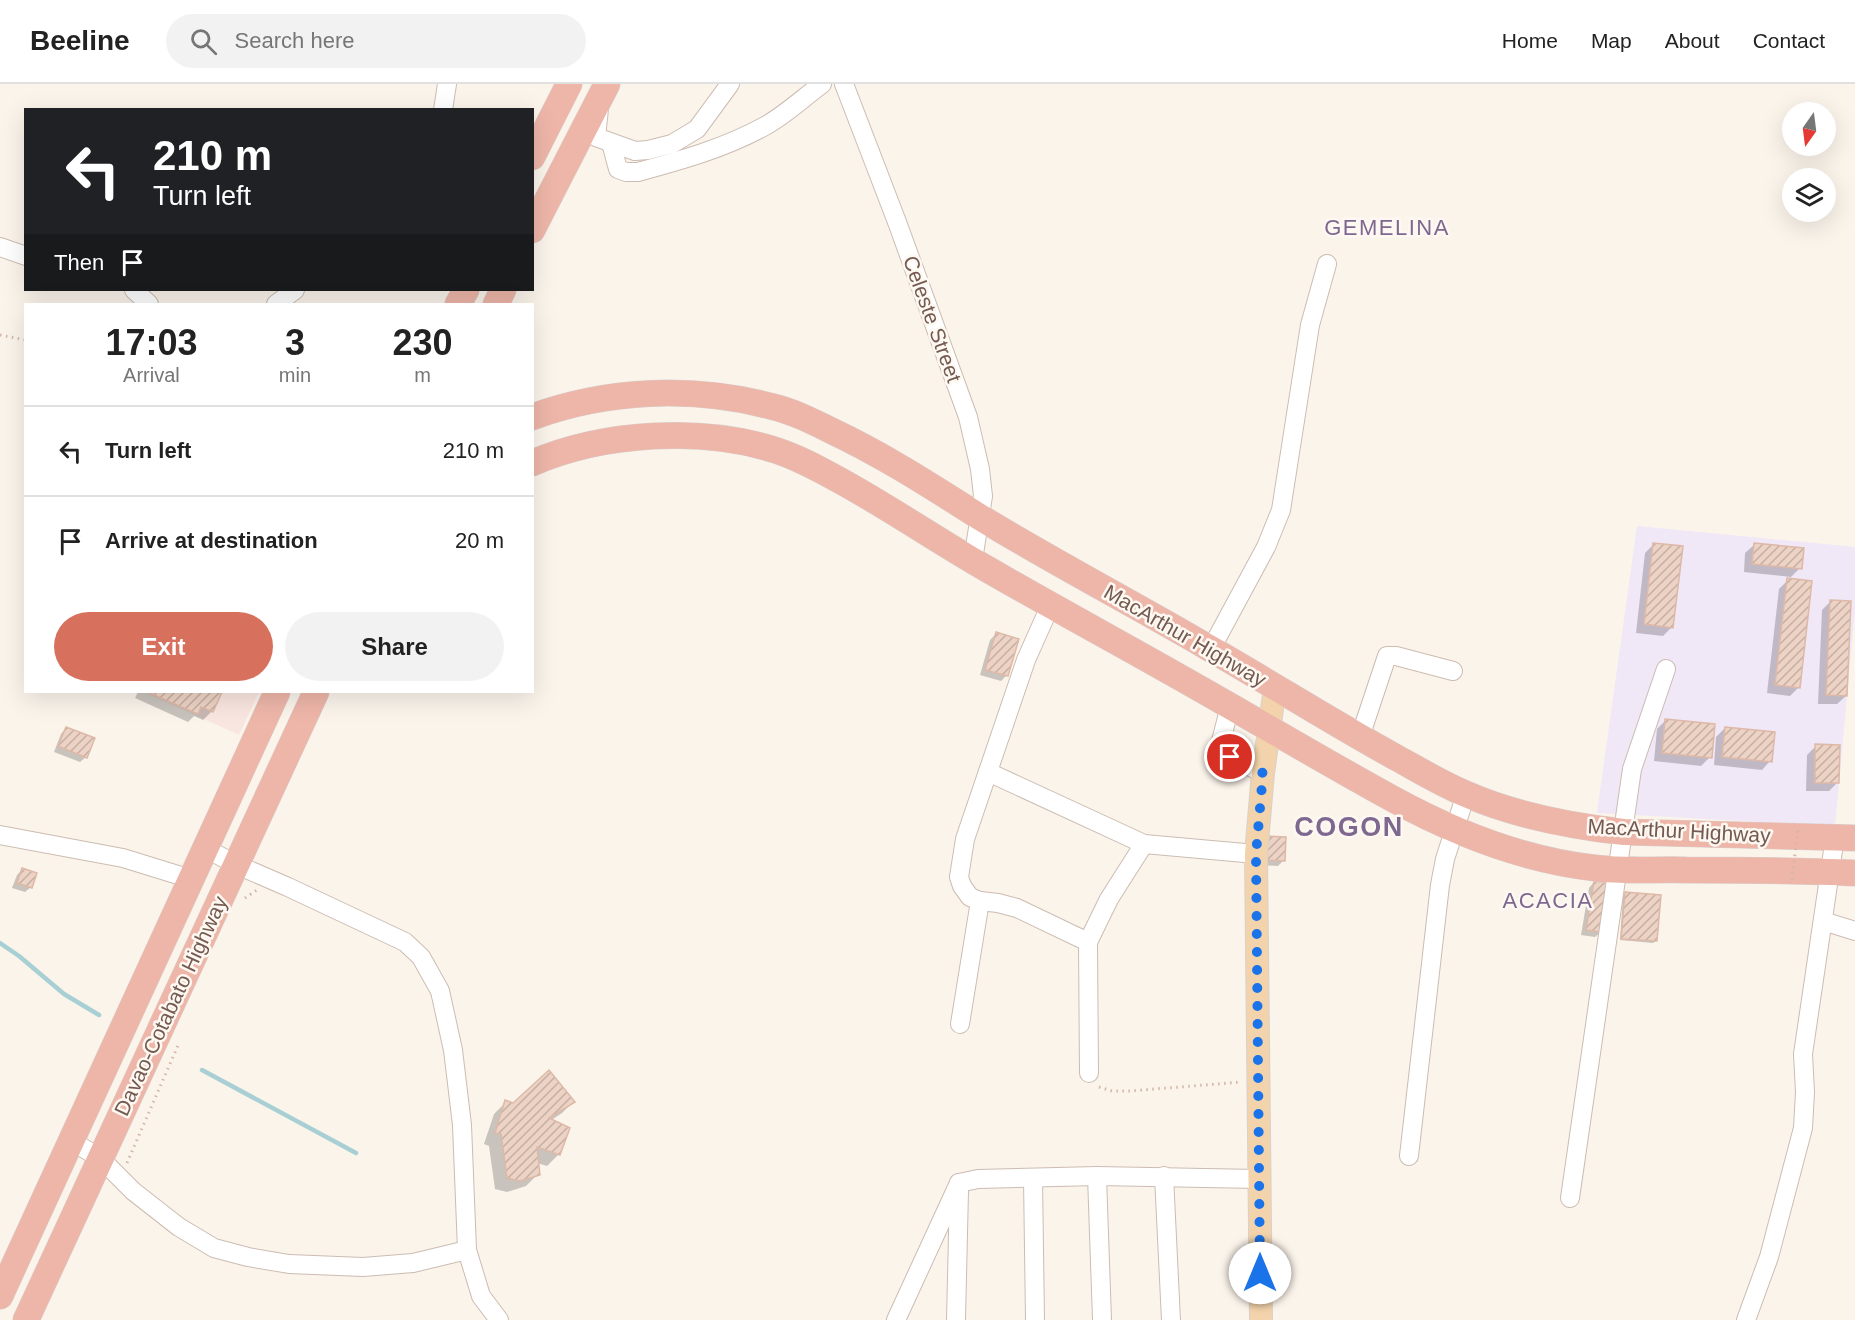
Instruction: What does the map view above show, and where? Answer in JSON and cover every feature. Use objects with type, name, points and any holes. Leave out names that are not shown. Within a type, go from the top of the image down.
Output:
[{"type":"highway","points":[[534,153],[569,84]]},
{"type":"highway","points":[[534,226],[604,90]]},
{"type":"highway","name":"MacArthur Highway","points":[[534,416],[580,403],[644,394],[706,395],[773,406],[848,438],[1360,737],[1466,794],[1554,821],[1624,832],[1845,837]]},
{"type":"highway","name":"MacArthur Highway","points":[[534,461],[573,448],[634,438],[672,435],[744,443],[777,451],[817,468],[859,491],[1050,606],[1393,799],[1454,830],[1543,858],[1594,868],[1843,872]]},
{"type":"highway","name":"Davao-Cotabato Highway","points":[[0,1296],[277,693]]},
{"type":"highway","name":"Davao-Cotabato Highway","points":[[26,1320],[316,693]]},
{"type":"main road","points":[[1261,1320],[1256,854],[1263,773],[1275,688]]},
{"type":"street","points":[[443,108],[447,84]]},
{"type":"street","points":[[604,90],[596,136],[635,151],[672,144],[698,129],[730,84]]},
{"type":"street","points":[[611,143],[618,169],[638,172],[707,153],[767,125],[822,84]]},
{"type":"street","name":"Celeste Street","points":[[844,84],[968,417],[980,469],[983,496],[973,560]]},
{"type":"street","points":[[0,247],[24,255]]},
{"type":"street","points":[[1211,649],[1266,547],[1281,510],[1310,325],[1327,264]]},
{"type":"street","points":[[135,291],[148,303]]},
{"type":"street","points":[[278,303],[295,291]]},
{"type":"street","points":[[1050,606],[1026,660],[965,838],[959,876],[962,886],[970,897],[1017,908],[1088,942]]},
{"type":"street","points":[[1360,737],[1387,656],[1396,656],[1453,671]]},
{"type":"street","points":[[1570,1198],[1632,769],[1666,669]]},
{"type":"street","points":[[1230,706],[1225,751],[1263,773]]},
{"type":"street","points":[[988,772],[1144,844],[1256,854]]},
{"type":"street","points":[[1410,1156],[1440,885],[1466,794]]},
{"type":"street","points":[[0,835],[123,858],[191,879]]},
{"type":"street","points":[[1746,1320],[1769,1257],[1803,1128],[1805,1092],[1803,1054],[1823,921],[1843,872],[1845,837]]},
{"type":"street","points":[[1089,1074],[1088,942],[1109,899],[1144,844]]},
{"type":"street","points":[[206,848],[235,864],[405,942],[421,957],[440,991],[453,1050],[462,1125],[467,1250],[480,1296],[499,1320]]},
{"type":"street","points":[[960,1024],[980,901]]},
{"type":"street","points":[[1823,921],[1855,930]]},
{"type":"street","points":[[72,1141],[101,1159],[120,1179],[179,1227],[214,1248],[289,1264],[363,1267],[414,1263],[467,1250]]},
{"type":"street","points":[[959,1183],[978,1179],[1097,1176],[1259,1179]]},
{"type":"street","points":[[1097,1176],[1102,1320]]},
{"type":"street","points":[[1164,1176],[1171,1320]]},
{"type":"street","points":[[1034,1178],[1035,1320]]},
{"type":"street","points":[[896,1320],[959,1183]]},
{"type":"street","points":[[956,1320],[959,1183]]},
{"type":"path","points":[[0,335],[24,340]]},
{"type":"path","points":[[1792,880],[1798,828]]},
{"type":"path","points":[[244,898],[275,881]]},
{"type":"path","points":[[120,1179],[179,1041]]},
{"type":"path","points":[[1089,1074],[1098,1086],[1112,1091],[1258,1081]]},
{"type":"shaded area","points":[[1637,526],[1855,547],[1855,609],[1835,826],[1597,813]]},
{"type":"shaded area","points":[[146,693],[259,693],[239,735]]},
{"type":"building","points":[[1653,543],[1683,546],[1673,628],[1644,624]]},
{"type":"building","points":[[1754,543],[1804,548],[1802,569],[1752,564]]},
{"type":"building","points":[[1787,578],[1812,581],[1800,688],[1775,685]]},
{"type":"building","points":[[1830,600],[1851,601],[1847,696],[1826,695]]},
{"type":"building","points":[[996,632],[1019,639],[1008,676],[985,670]]},
{"type":"building","points":[[149,693],[222,693],[213,712],[201,707],[198,714]]},
{"type":"building","points":[[1665,719],[1715,724],[1712,758],[1662,753]]},
{"type":"building","points":[[66,727],[95,738],[87,758],[58,746]]},
{"type":"building","points":[[1725,727],[1775,732],[1772,762],[1722,757]]},
{"type":"building","points":[[1210,742],[1232,747],[1228,762],[1206,757]]},
{"type":"building","points":[[1815,744],[1840,745],[1839,783],[1815,783]]},
{"type":"building","points":[[1265,836],[1286,837],[1285,861],[1264,860]]},
{"type":"building","points":[[22,868],[37,873],[32,888],[17,883]]},
{"type":"building","points":[[1594,881],[1610,883],[1602,932],[1586,930]]},
{"type":"building","points":[[1625,892],[1661,895],[1657,941],[1621,939]]},
{"type":"building","points":[[549,1070],[575,1102],[549,1118],[570,1128],[560,1155],[537,1147],[540,1175],[520,1181],[507,1178],[501,1134],[495,1133],[505,1100],[513,1103]]},
{"type":"waterway","points":[[0,943],[64,994],[99,1015]]},
{"type":"waterway","points":[[202,1070],[356,1153]]},
{"type":"district","name":"GEMELINA","points":[[1387,227]]},
{"type":"district","name":"COGON","points":[[1349,827]]},
{"type":"district","name":"ACACIA","points":[[1548,900]]},
{"type":"route","points":[[1230,757],[1263,773],[1256,854],[1260,1273]]}]
